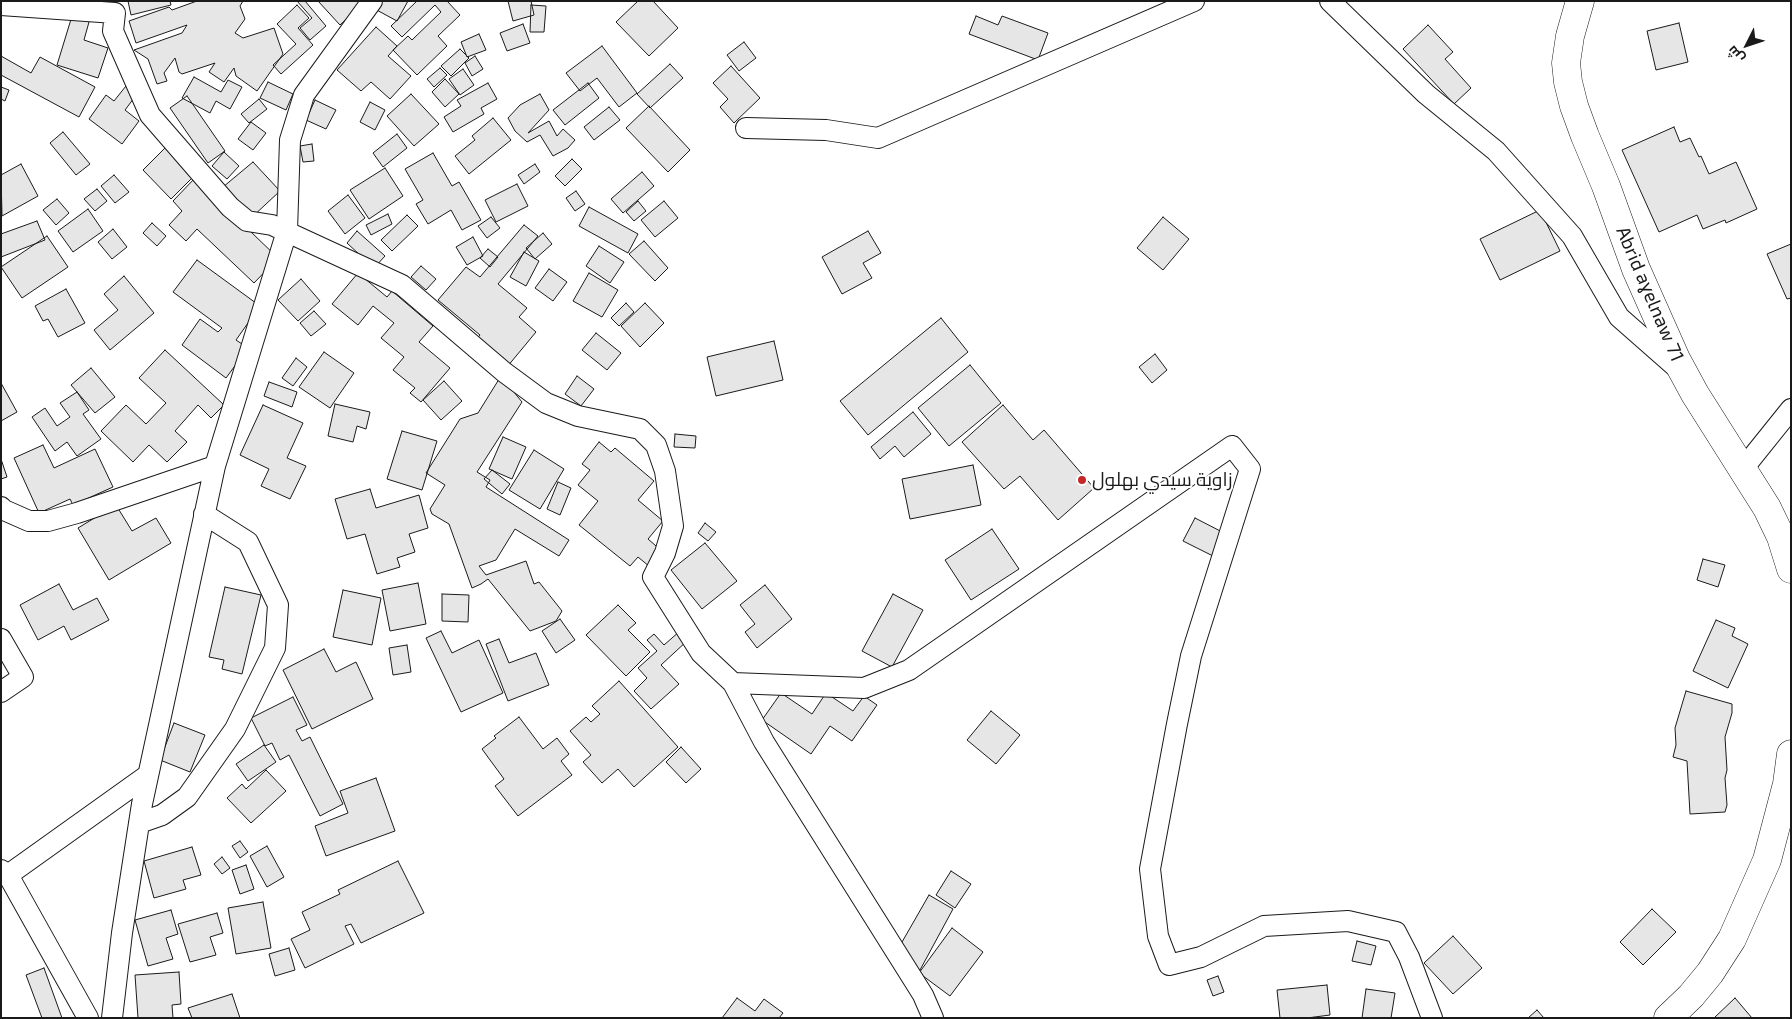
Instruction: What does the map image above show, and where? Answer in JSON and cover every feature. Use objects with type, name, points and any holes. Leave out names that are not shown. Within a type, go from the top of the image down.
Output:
[{"type":"main road","name":"Abrid aɣelnaw 71","points":[[1580,1],[1570,36],[1566,63],[1568,82],[1574,106],[1636,269],[1684,374],[1742,470],[1768,508],[1781,537],[1791,569]]},
{"type":"main road","points":[[1668,1018],[1691,996],[1710,973],[1732,939],[1766,860],[1787,784],[1791,754]]},
{"type":"street","points":[[112,1018],[122,933],[139,823],[204,514],[215,466],[287,232],[290,140],[304,95],[372,1]]},
{"type":"street","points":[[746,128],[826,130],[878,138],[1194,1]]},
{"type":"street","points":[[1330,1],[1426,94],[1496,151],[1572,236],[1619,317],[1684,374]]},
{"type":"street","points":[[1,5],[118,7],[113,32],[150,115],[230,208],[247,221],[272,225],[402,285],[504,372],[546,403],[578,416],[640,429],[656,445],[665,471],[673,526],[665,552],[653,577],[702,653],[733,683],[764,742],[923,996],[933,1018]]},
{"type":"street","points":[[1742,470],[1791,410]]},
{"type":"street","points":[[733,683],[864,688],[909,670],[1232,446],[1250,469],[1191,656],[1177,724],[1150,869],[1158,936],[1169,965],[1201,958],[1264,926],[1348,921],[1396,932],[1409,957],[1432,1018]]},
{"type":"street","points":[[1,507],[29,520],[48,521],[77,514],[215,466]]},
{"type":"street","points":[[139,823],[162,815],[187,797],[235,729],[275,648],[278,605],[248,542],[204,514]]},
{"type":"street","points":[[1,639],[23,677],[1,692]]},
{"type":"street","points":[[88,1018],[5,872],[148,775]]},
{"type":"building","points":[[128,1],[170,1],[171,5],[131,15]]},
{"type":"building","points":[[197,1],[243,1],[240,6],[245,19],[235,33],[243,38],[274,28],[283,54],[257,91],[236,76],[234,68],[224,82],[209,72],[215,63],[182,74],[179,72],[175,58],[164,73],[167,81],[157,84],[148,59],[134,50],[182,33],[187,25],[136,43],[129,21],[169,7],[172,10]]},
{"type":"building","points":[[297,1],[305,1],[326,26],[310,40],[300,28],[312,18]]},
{"type":"building","points":[[318,1],[366,1],[340,25]]},
{"type":"building","points":[[376,1],[408,1],[397,21],[373,8]]},
{"type":"building","points":[[417,1],[447,1],[460,15],[438,36],[447,46],[417,75],[393,50],[408,36],[412,40],[441,12],[435,5],[402,37],[391,26]]},
{"type":"building","points":[[508,1],[531,1],[534,15],[513,21]]},
{"type":"building","points":[[638,1],[653,1],[678,28],[649,56],[616,22]]},
{"type":"building","points":[[297,5],[309,18],[298,28],[313,45],[281,74],[273,65],[296,44],[277,24]]},
{"type":"building","points":[[531,5],[546,6],[544,32],[530,32]]},
{"type":"building","points":[[72,16],[89,22],[84,40],[108,48],[98,78],[57,65]]},
{"type":"building","points":[[976,16],[998,25],[1002,16],[1048,33],[1038,60],[969,34]]},
{"type":"building","points":[[1679,23],[1688,62],[1656,70],[1647,31]]},
{"type":"building","points":[[523,24],[530,43],[507,51],[500,33]]},
{"type":"building","points":[[1428,25],[1453,52],[1445,59],[1471,88],[1454,104],[1403,49]]},
{"type":"building","points":[[376,27],[397,46],[388,56],[411,76],[390,99],[371,82],[361,91],[337,70]]},
{"type":"building","points":[[479,34],[486,50],[467,57],[461,42]]},
{"type":"building","points":[[744,42],[756,58],[739,71],[727,55]]},
{"type":"building","points":[[602,46],[637,93],[619,107],[597,78],[580,91],[566,73]]},
{"type":"building","points":[[460,49],[469,58],[451,76],[441,66]]},
{"type":"building","points":[[1,56],[31,73],[40,57],[95,87],[79,117],[1,75]]},
{"type":"building","points":[[475,56],[483,69],[472,76],[465,63]]},
{"type":"building","points":[[670,64],[683,78],[650,108],[637,94]]},
{"type":"building","points":[[731,66],[760,98],[734,123],[720,107],[728,99],[713,83]]},
{"type":"building","points":[[440,68],[447,75],[434,87],[427,79]]},
{"type":"building","points":[[463,69],[474,85],[460,95],[449,79]]},
{"type":"building","points":[[194,77],[221,92],[228,80],[242,87],[230,109],[216,101],[210,113],[182,98]]},
{"type":"building","points":[[445,79],[459,94],[445,107],[432,92]]},
{"type":"building","points":[[268,82],[293,94],[286,110],[260,98]]},
{"type":"building","points":[[488,83],[497,99],[481,108],[484,114],[453,132],[444,117],[461,106],[457,100]]},
{"type":"building","points":[[588,83],[599,98],[565,125],[553,110]]},
{"type":"building","points":[[126,86],[137,94],[125,110],[139,121],[122,144],[89,119],[106,95],[114,101]]},
{"type":"building","points":[[1,87],[9,90],[5,101],[1,99]]},
{"type":"building","points":[[411,94],[439,124],[414,146],[387,116]]},
{"type":"building","points":[[540,94],[549,110],[528,133],[549,121],[557,136],[563,129],[575,140],[568,148],[553,156],[540,135],[527,142],[515,131],[508,118],[520,105]]},
{"type":"building","points":[[187,96],[225,151],[208,163],[170,108]]},
{"type":"building","points":[[259,99],[267,109],[249,123],[241,114]]},
{"type":"building","points":[[315,100],[336,110],[326,129],[306,120]]},
{"type":"building","points":[[370,102],[385,110],[375,130],[360,122]]},
{"type":"building","points":[[649,106],[690,150],[668,172],[626,128]]},
{"type":"building","points":[[609,107],[620,120],[594,140],[584,127]]},
{"type":"building","points":[[493,118],[511,140],[469,174],[455,156],[475,140],[472,136]]},
{"type":"building","points":[[251,122],[266,133],[253,150],[238,139]]},
{"type":"building","points":[[1674,127],[1680,142],[1690,138],[1709,174],[1736,162],[1757,209],[1726,223],[1725,220],[1703,229],[1697,215],[1659,232],[1622,150]]},
{"type":"building","points":[[63,132],[90,164],[76,175],[50,143]]},
{"type":"building","points":[[397,134],[407,148],[383,167],[373,153]]},
{"type":"building","points":[[312,144],[314,161],[303,162],[300,146]]},
{"type":"building","points":[[167,146],[195,175],[171,199],[143,170]]},
{"type":"building","points":[[224,152],[239,166],[227,179],[212,166]]},
{"type":"building","points":[[433,153],[452,186],[459,182],[481,220],[462,230],[451,210],[428,224],[416,204],[423,200],[405,169]]},
{"type":"building","points":[[572,159],[582,169],[565,186],[555,176]]},
{"type":"building","points":[[253,162],[280,191],[251,218],[223,187]]},
{"type":"building","points":[[21,164],[38,196],[2,216],[1,175]]},
{"type":"building","points":[[535,164],[540,172],[524,184],[518,175]]},
{"type":"building","points":[[385,168],[403,196],[369,219],[350,190]]},
{"type":"building","points":[[642,172],[654,186],[623,213],[611,199]]},
{"type":"building","points":[[114,175],[129,192],[115,203],[101,186]]},
{"type":"building","points":[[195,178],[278,258],[254,283],[197,229],[186,241],[169,225],[182,211],[173,201]]},
{"type":"building","points":[[517,184],[528,206],[496,222],[485,200]]},
{"type":"building","points":[[97,189],[107,201],[95,211],[84,199]]},
{"type":"building","points":[[576,191],[585,204],[575,211],[566,198]]},
{"type":"building","points":[[348,195],[365,218],[345,234],[328,211]]},
{"type":"building","points":[[57,199],[69,213],[56,225],[43,210]]},
{"type":"building","points":[[638,201],[646,211],[634,221],[626,212]]},
{"type":"building","points":[[664,201],[678,218],[655,237],[641,220]]},
{"type":"building","points":[[589,207],[638,234],[628,253],[579,226]]},
{"type":"building","points":[[88,209],[103,231],[73,252],[58,231]]},
{"type":"building","points":[[1540,210],[1560,251],[1500,280],[1480,239]]},
{"type":"building","points":[[388,214],[392,224],[371,235],[366,225]]},
{"type":"building","points":[[407,215],[418,226],[392,251],[381,240]]},
{"type":"building","points":[[491,217],[500,228],[487,238],[478,226]]},
{"type":"building","points":[[1163,217],[1189,239],[1163,270],[1137,248]]},
{"type":"building","points":[[37,221],[45,240],[1,257],[1,234]]},
{"type":"building","points":[[152,223],[166,236],[157,246],[143,233]]},
{"type":"building","points":[[524,225],[538,236],[498,284],[527,308],[519,317],[536,332],[507,367],[475,341],[480,335],[438,300],[466,267],[480,277]]},
{"type":"building","points":[[113,229],[127,247],[112,259],[98,242]]},
{"type":"building","points":[[357,231],[385,256],[374,268],[347,243]]},
{"type":"building","points":[[868,231],[881,253],[863,263],[872,278],[842,294],[822,257]]},
{"type":"building","points":[[543,233],[552,244],[535,259],[526,248]]},
{"type":"building","points":[[47,236],[68,267],[22,298],[1,267]]},
{"type":"building","points":[[473,237],[483,256],[467,265],[456,247]]},
{"type":"building","points":[[644,241],[668,268],[655,281],[629,254]]},
{"type":"building","points":[[1791,244],[1791,298],[1787,299],[1767,254]]},
{"type":"building","points":[[599,246],[624,262],[610,283],[586,266]]},
{"type":"building","points":[[488,249],[498,257],[490,267],[480,258]]},
{"type":"building","points":[[524,252],[539,261],[526,286],[510,277]]},
{"type":"building","points":[[197,260],[260,306],[236,340],[248,348],[226,378],[182,345],[200,319],[218,332],[222,328],[173,292]]},
{"type":"building","points":[[421,266],[436,279],[426,290],[411,277]]},
{"type":"building","points":[[549,269],[567,282],[553,301],[535,288]]},
{"type":"building","points":[[358,273],[387,297],[392,291],[433,326],[419,342],[450,368],[421,402],[410,393],[415,388],[393,370],[404,357],[381,338],[394,323],[373,306],[358,325],[332,304]]},
{"type":"building","points":[[589,273],[618,290],[602,317],[573,301]]},
{"type":"building","points":[[124,276],[154,313],[110,350],[94,330],[118,310],[104,294]]},
{"type":"building","points":[[301,279],[320,301],[298,321],[278,300]]},
{"type":"building","points":[[66,289],[85,323],[58,337],[48,319],[43,321],[35,306]]},
{"type":"building","points":[[626,303],[634,312],[619,326],[611,318]]},
{"type":"building","points":[[645,303],[664,323],[640,347],[621,326]]},
{"type":"building","points":[[314,311],[326,324],[311,336],[300,323]]},
{"type":"building","points":[[941,318],[968,352],[868,435],[840,401]]},
{"type":"building","points":[[596,333],[621,353],[607,370],[582,350]]},
{"type":"building","points":[[774,341],[783,380],[716,396],[707,357]]},
{"type":"building","points":[[165,350],[224,405],[211,418],[198,405],[175,431],[187,442],[167,462],[149,445],[133,462],[101,431],[126,405],[146,424],[166,403],[139,378]]},
{"type":"building","points":[[324,352],[354,373],[330,408],[299,387]]},
{"type":"building","points":[[1155,354],[1167,370],[1152,383],[1139,367]]},
{"type":"building","points":[[296,358],[307,367],[293,386],[282,378]]},
{"type":"building","points":[[970,365],[1001,403],[949,446],[918,408]]},
{"type":"building","points":[[91,368],[115,397],[95,413],[71,385]]},
{"type":"building","points":[[501,376],[522,402],[477,472],[490,480],[486,487],[569,540],[559,556],[515,529],[496,560],[479,566],[486,575],[526,561],[534,584],[539,582],[562,611],[556,621],[530,631],[488,579],[472,588],[449,524],[432,514],[430,509],[445,485],[426,473],[460,419],[478,413]]},
{"type":"building","points":[[577,376],[594,389],[581,406],[565,394]]},
{"type":"building","points":[[444,381],[462,401],[441,420],[423,400]]},
{"type":"building","points":[[269,382],[297,392],[292,407],[264,396]]},
{"type":"building","points":[[1,383],[17,412],[1,421]]},
{"type":"building","points":[[77,392],[89,410],[83,414],[101,439],[77,456],[67,442],[55,451],[32,417],[45,408],[57,426],[70,417],[60,403]]},
{"type":"building","points":[[335,404],[370,412],[366,429],[357,426],[353,442],[328,436]]},
{"type":"building","points":[[263,405],[303,423],[287,458],[306,466],[290,499],[261,486],[269,469],[240,455]]},
{"type":"building","points":[[1003,405],[1033,440],[1044,430],[1094,488],[1058,520],[1020,476],[1004,489],[962,442]]},
{"type":"building","points":[[913,412],[931,434],[904,457],[895,446],[880,459],[871,447]]},
{"type":"building","points":[[402,431],[437,441],[422,490],[387,479]]},
{"type":"building","points":[[675,434],[696,436],[695,448],[674,447]]},
{"type":"building","points":[[503,437],[526,447],[512,479],[489,469]]},
{"type":"building","points":[[599,442],[611,452],[615,448],[654,481],[638,500],[663,521],[648,539],[663,552],[650,567],[638,557],[630,566],[579,525],[598,501],[578,485],[590,470],[582,464]]},
{"type":"building","points":[[43,445],[54,468],[95,449],[113,487],[73,505],[70,499],[39,513],[14,458]]},
{"type":"building","points":[[534,450],[564,469],[540,509],[509,490]]},
{"type":"building","points":[[1,459],[7,477],[1,479]]},
{"type":"building","points":[[973,465],[981,505],[910,519],[902,479]]},
{"type":"building","points":[[492,470],[510,484],[502,494],[484,479]]},
{"type":"building","points":[[558,482],[571,488],[560,515],[547,509]]},
{"type":"building","points":[[370,489],[376,508],[419,495],[428,528],[409,534],[415,552],[397,558],[400,567],[377,574],[365,534],[347,539],[335,499]]},
{"type":"building","points":[[116,505],[132,531],[156,518],[171,543],[109,580],[78,528]]},
{"type":"building","points":[[1195,518],[1228,535],[1217,558],[1183,541]]},
{"type":"building","points":[[705,523],[716,532],[708,541],[698,533]]},
{"type":"building","points":[[992,529],[1019,569],[971,600],[945,560]]},
{"type":"building","points":[[705,543],[737,581],[702,609],[671,570]]},
{"type":"building","points":[[1703,559],[1725,565],[1718,587],[1697,580]]},
{"type":"building","points":[[418,583],[426,624],[390,631],[382,590]]},
{"type":"building","points":[[59,584],[73,610],[97,598],[109,620],[71,640],[64,626],[38,640],[20,605]]},
{"type":"building","points":[[765,585],[792,619],[757,648],[745,632],[755,624],[740,605]]},
{"type":"building","points":[[225,587],[261,595],[242,674],[222,669],[224,660],[209,657]]},
{"type":"building","points":[[343,590],[381,598],[372,645],[333,637]]},
{"type":"building","points":[[442,594],[469,595],[468,622],[442,621]]},
{"type":"building","points":[[893,594],[923,610],[892,667],[862,651]]},
{"type":"building","points":[[618,605],[636,623],[628,630],[650,652],[626,676],[586,635]]},
{"type":"building","points":[[560,619],[575,640],[556,653],[542,631]]},
{"type":"building","points":[[1716,620],[1735,628],[1732,636],[1748,644],[1728,688],[1693,671]]},
{"type":"building","points":[[441,631],[452,653],[479,640],[503,693],[461,712],[426,638]]},
{"type":"building","points":[[680,631],[688,640],[661,665],[679,684],[651,709],[634,691],[647,678],[638,668],[657,651],[647,640],[654,634],[664,645]]},
{"type":"building","points":[[499,639],[509,663],[536,653],[549,685],[508,701],[486,644]]},
{"type":"building","points":[[407,645],[411,672],[393,675],[389,648]]},
{"type":"building","points":[[324,649],[336,672],[356,662],[373,699],[312,729],[283,670]]},
{"type":"building","points":[[619,681],[678,747],[634,787],[618,769],[602,783],[583,762],[591,755],[570,731],[586,717],[591,722],[600,714],[592,706]]},
{"type":"building","points":[[1686,691],[1732,704],[1732,713],[1725,737],[1727,805],[1725,812],[1690,814],[1687,761],[1673,757],[1676,745],[1675,728]]},
{"type":"building","points":[[781,693],[812,714],[826,693],[853,711],[864,696],[877,705],[852,741],[830,726],[811,754],[762,720]]},
{"type":"building","points":[[293,697],[307,725],[296,730],[302,741],[310,737],[343,804],[320,816],[289,755],[280,760],[272,743],[265,746],[251,718]]},
{"type":"building","points":[[991,711],[1020,735],[996,764],[967,740]]},
{"type":"building","points":[[519,717],[543,749],[557,738],[569,754],[561,761],[572,775],[518,816],[495,786],[504,779],[482,749],[496,738],[494,736]]},
{"type":"building","points":[[174,723],[205,735],[190,772],[160,760]]},
{"type":"building","points":[[264,745],[276,762],[248,781],[236,764]]},
{"type":"building","points":[[681,747],[701,769],[686,783],[666,762]]},
{"type":"building","points":[[266,770],[286,791],[251,823],[227,798],[242,784],[246,789]]},
{"type":"building","points":[[376,778],[395,831],[326,856],[315,826],[348,813],[340,791]]},
{"type":"building","points":[[240,841],[248,852],[240,858],[232,846]]},
{"type":"building","points":[[267,846],[284,877],[267,887],[250,856]]},
{"type":"building","points":[[192,847],[201,875],[183,880],[186,889],[154,898],[144,861]]},
{"type":"building","points":[[222,857],[230,868],[222,874],[214,864]]},
{"type":"building","points":[[398,861],[424,913],[361,943],[351,924],[345,926],[354,944],[305,968],[291,939],[310,930],[302,912],[340,894],[338,890]]},
{"type":"building","points":[[246,865],[254,889],[240,894],[232,870]]},
{"type":"building","points":[[951,871],[971,884],[955,908],[936,895]]},
{"type":"building","points":[[929,895],[953,909],[920,970],[894,956]]},
{"type":"building","points":[[263,902],[271,948],[236,954],[228,908]]},
{"type":"building","points":[[1652,909],[1676,932],[1643,965],[1620,942]]},
{"type":"building","points":[[171,910],[178,934],[166,938],[173,959],[148,966],[135,920]]},
{"type":"building","points":[[217,913],[223,933],[210,937],[216,955],[190,962],[178,924]]},
{"type":"building","points":[[952,928],[983,952],[950,996],[919,973]]},
{"type":"building","points":[[1453,936],[1482,968],[1453,994],[1424,963]]},
{"type":"building","points":[[1357,941],[1376,946],[1371,965],[1352,961]]},
{"type":"building","points":[[289,948],[295,970],[275,976],[269,954]]},
{"type":"building","points":[[44,968],[62,1018],[42,1018],[26,975]]},
{"type":"building","points":[[179,972],[181,1004],[172,1005],[173,1018],[138,1018],[135,975]]},
{"type":"building","points":[[1218,976],[1224,992],[1213,996],[1207,980]]},
{"type":"building","points":[[1327,985],[1330,1015],[1307,1018],[1280,1018],[1277,990]]},
{"type":"building","points":[[1366,989],[1395,993],[1391,1018],[1362,1018]]},
{"type":"building","points":[[232,994],[240,1018],[192,1018],[188,1008]]},
{"type":"building","points":[[737,998],[755,1011],[764,999],[783,1013],[779,1018],[722,1018]]},
{"type":"building","points":[[1735,998],[1752,1018],[1714,1018]]},
{"type":"building","points":[[1537,1010],[1544,1018],[1528,1018]]},
{"type":"place","name":"زاوية سيدي بهلول","points":[[1082,480]]}]
